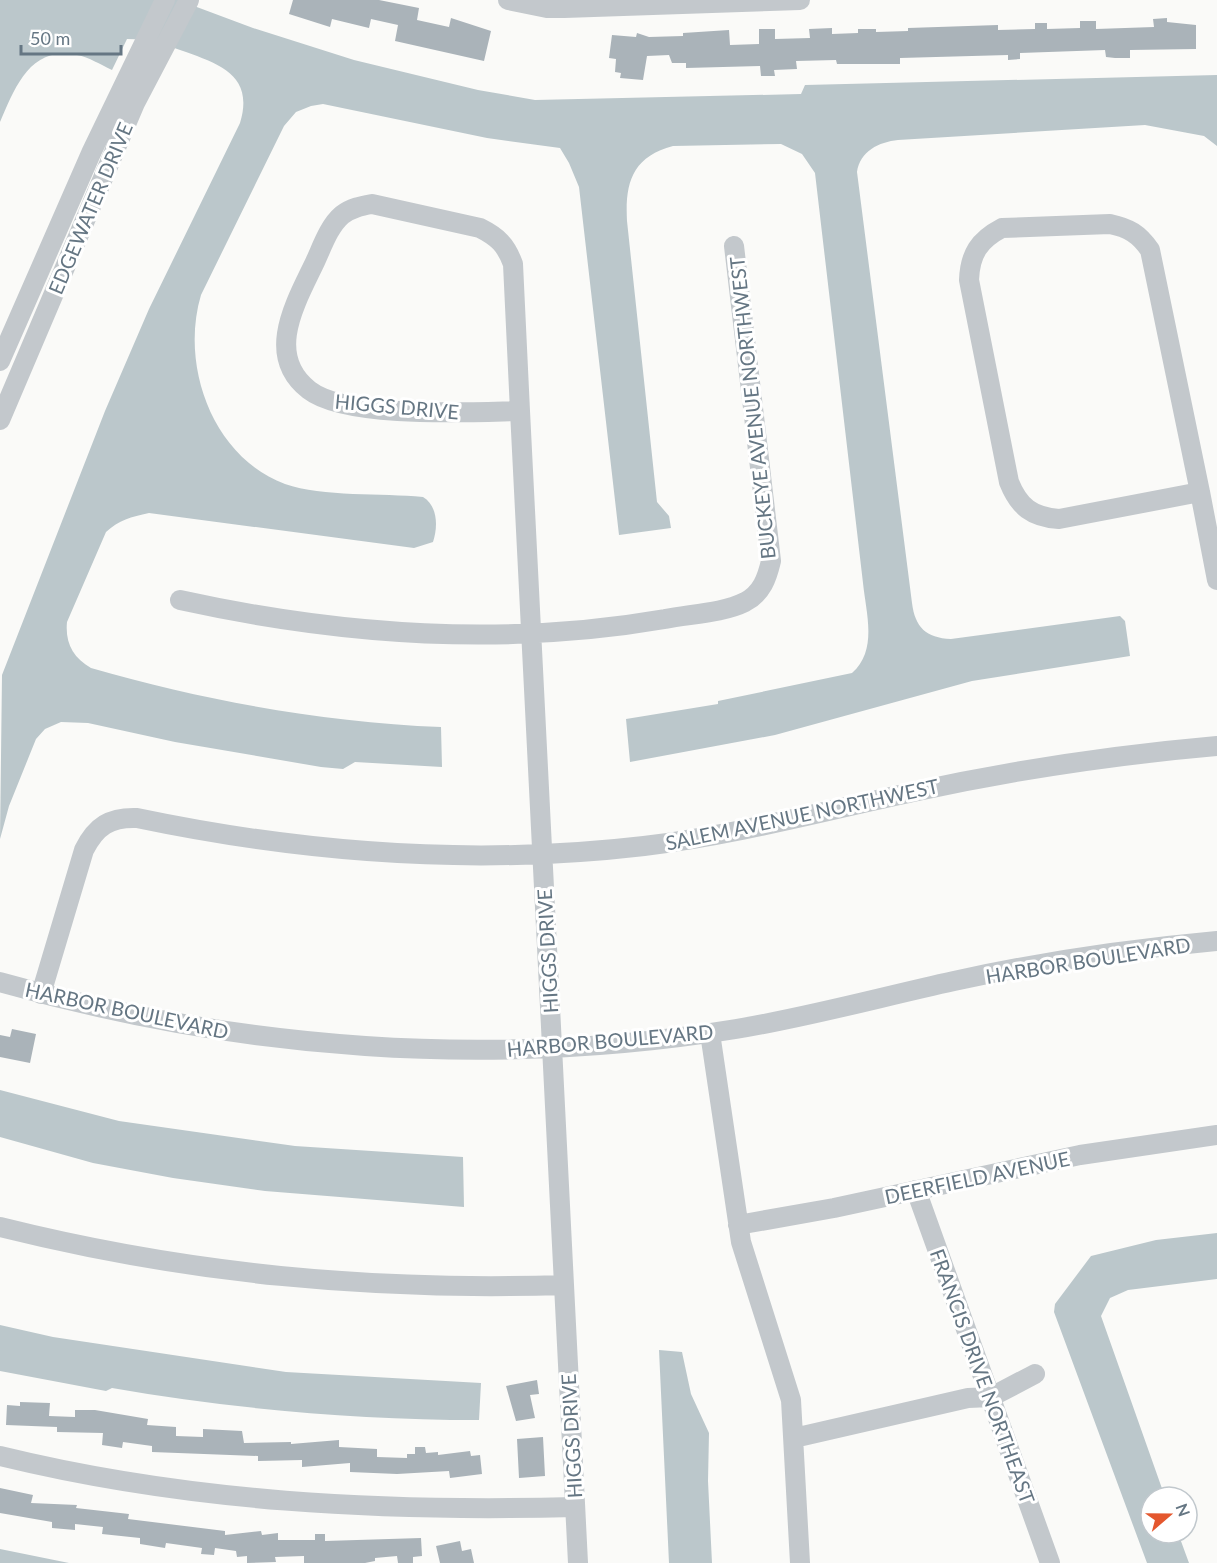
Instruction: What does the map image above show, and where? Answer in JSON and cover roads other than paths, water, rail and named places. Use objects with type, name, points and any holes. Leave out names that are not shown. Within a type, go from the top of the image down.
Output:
[{"type":"street","name":"EDGEWATER DRIVE","points":[[0,361],[92,151],[165,0]]},
{"type":"street","name":"EDGEWATER DRIVE","points":[[0,420],[135,103],[189,0]]},
{"type":"street","points":[[508,0],[547,8],[671,2],[800,0]]},
{"type":"street","name":"HIGGS DRIVE","points":[[520,411],[423,411],[339,404],[316,394],[297,377],[289,362],[286,329],[331,230],[341,216],[355,207],[372,204],[480,228],[496,236],[507,248],[513,264],[578,1563]]},
{"type":"street","points":[[1200,492],[1059,519],[1034,514],[1015,498],[1009,482],[969,280],[970,263],[976,248],[988,236],[1002,228],[1110,224],[1126,227],[1141,236],[1150,250],[1200,492],[1217,580]]},
{"type":"street","name":"BUCKEYE AVENUE NORTHWEST","points":[[180,600],[273,618],[337,627],[434,633],[532,633],[649,621],[745,602],[759,592],[767,578],[771,561],[734,246]]},
{"type":"street","name":"SALEM AVENUE NORTHWEST","points":[[41,994],[84,850],[98,829],[120,818],[137,818],[264,842],[340,850],[416,855],[543,854],[644,846],[720,835],[996,775],[1080,761],[1217,746]]},
{"type":"street","name":"HARBOR BOULEVARD","points":[[0,982],[41,994],[154,1020],[268,1038],[412,1049],[552,1048],[710,1033],[824,1012],[1031,966],[1217,940]]},
{"type":"street","points":[[710,1033],[738,1225],[750,1274],[788,1383],[794,1438],[800,1563]]},
{"type":"street","name":"DEERFIELD AVENUE","points":[[738,1225],[834,1208],[1080,1155],[1217,1135]]},
{"type":"street","name":"FRANCIS DRIVE NORTHEAST","points":[[916,1190],[1050,1563]]},
{"type":"street","points":[[0,1227],[136,1258],[300,1280],[432,1287],[564,1285]]},
{"type":"street","points":[[794,1438],[968,1398],[991,1397],[1035,1374]]},
{"type":"street","points":[[0,1456],[170,1488],[316,1504],[464,1510],[575,1507]]}]
